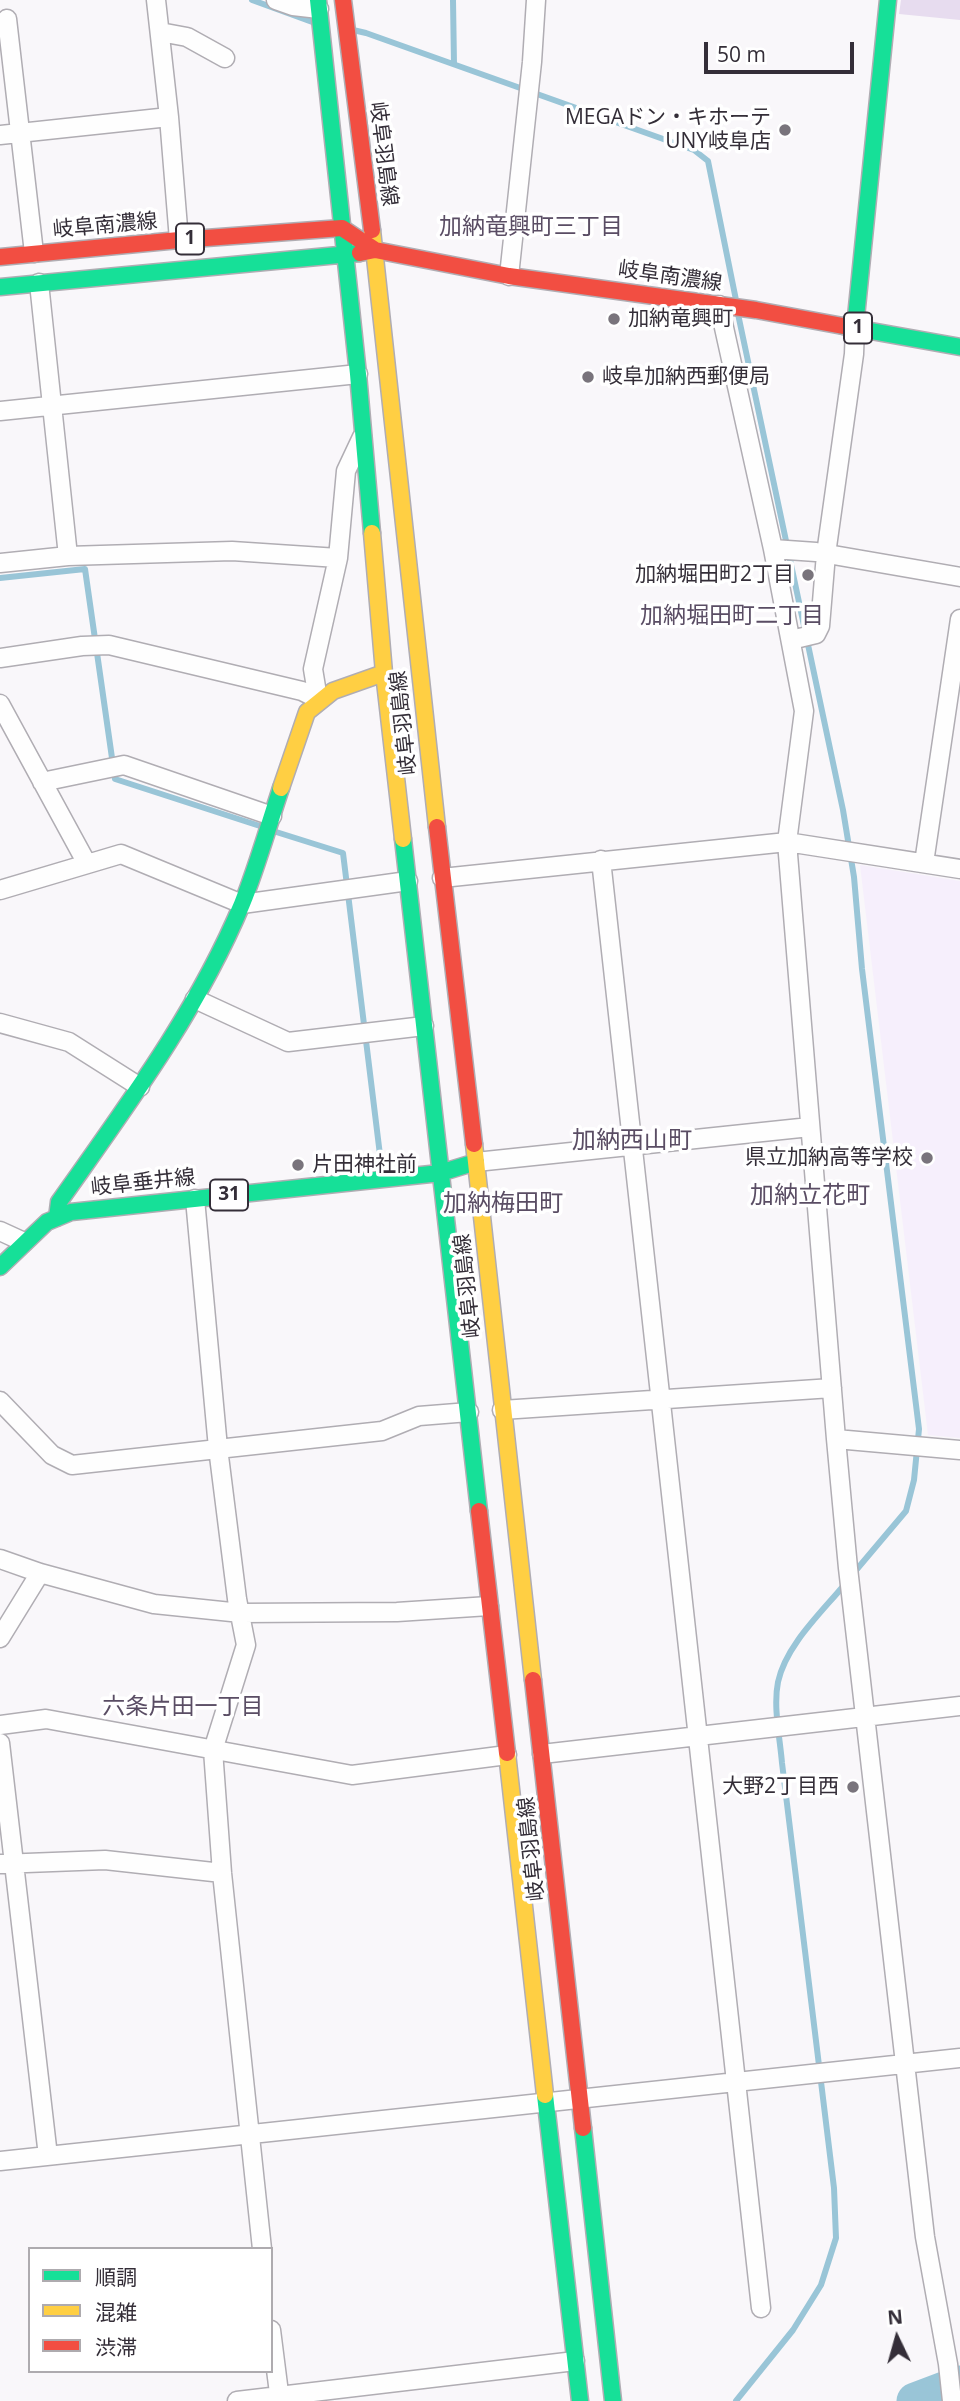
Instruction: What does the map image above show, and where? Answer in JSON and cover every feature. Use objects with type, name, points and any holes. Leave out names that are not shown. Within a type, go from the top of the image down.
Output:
[{"type":"main road","name":"岐阜羽島線","points":[[342,0],[374,250],[613,2401]]},
{"type":"main road","points":[[855,327],[888,0]]},
{"type":"main road","name":"岐阜羽島線","points":[[319,4],[358,374],[384,673],[580,2401]]},
{"type":"main road","name":"岐阜南濃線","points":[[0,257],[342,228],[374,250]]},
{"type":"main road","name":"岐阜南濃線","points":[[0,287],[345,255],[374,250],[509,276],[756,310],[960,347]]},
{"type":"main road","points":[[57,1218],[59,1202],[140,1087],[195,999],[242,904],[307,712],[318,699],[340,686],[384,673]]},
{"type":"main road","name":"岐阜垂井線","points":[[0,1267],[47,1222],[71,1212],[440,1172],[476,1163]]},
{"type":"street","points":[[156,0],[179,240]]},
{"type":"street","points":[[276,0],[293,6],[319,4]]},
{"type":"street","points":[[509,276],[536,0]]},
{"type":"street","points":[[7,19],[34,253]]},
{"type":"street","points":[[160,32],[187,37],[225,58]]},
{"type":"street","points":[[0,135],[169,117]]},
{"type":"street","points":[[39,283],[68,556]]},
{"type":"street","points":[[719,305],[776,549],[802,637],[804,711],[787,842],[836,1439],[848,1568],[925,2237],[952,2366],[952,2401]]},
{"type":"street","points":[[802,637],[820,626],[826,554],[855,354],[855,327]]},
{"type":"street","points":[[0,411],[358,374]]},
{"type":"street","points":[[318,699],[313,669],[338,558],[346,471],[363,434]]},
{"type":"street","points":[[776,549],[826,554],[960,578]]},
{"type":"street","points":[[0,563],[68,556],[232,551],[338,558]]},
{"type":"street","points":[[924,863],[960,619]]},
{"type":"street","points":[[0,658],[82,646],[109,645],[302,691],[318,699]]},
{"type":"street","points":[[0,704],[86,862]]},
{"type":"street","points":[[42,782],[124,765],[272,816]]},
{"type":"street","points":[[442,877],[787,842],[960,869]]},
{"type":"street","points":[[0,890],[121,853],[242,904],[408,881]]},
{"type":"street","points":[[601,860],[761,2308]]},
{"type":"street","points":[[195,999],[288,1042],[424,1026]]},
{"type":"street","points":[[0,1023],[69,1042],[140,1087]]},
{"type":"street","points":[[476,1163],[810,1127]]},
{"type":"street","points":[[195,1199],[218,1448],[237,1599],[246,1645],[213,1750],[222,1873],[262,2247]]},
{"type":"street","points":[[0,1231],[24,1242]]},
{"type":"street","points":[[502,1410],[832,1388]]},
{"type":"street","points":[[0,1401],[52,1455],[72,1465],[382,1432],[419,1416],[469,1412]]},
{"type":"street","points":[[836,1439],[960,1450]]},
{"type":"street","points":[[0,1559],[40,1573],[154,1604],[241,1613],[397,1612],[489,1606]]},
{"type":"street","points":[[0,1638],[40,1573]]},
{"type":"street","points":[[542,1754],[960,1706]]},
{"type":"street","points":[[0,1725],[46,1719],[352,1775],[507,1755]]},
{"type":"street","points":[[0,1743],[6,1863],[48,2156]]},
{"type":"street","points":[[6,1863],[105,1860],[222,1873]]},
{"type":"street","points":[[0,2161],[960,2058]]},
{"type":"street","points":[[273,2347],[279,2399]]},
{"type":"street","points":[[237,2401],[279,2399],[575,2361]]},
{"type":"shaded area","points":[[901,0],[960,0],[960,20],[899,14]]},
{"type":"shaded area","name":"県立加納高等学校","points":[[860,865],[960,881],[960,1438],[928,1435]]},
{"type":"waterway","points":[[252,0],[315,23]]},
{"type":"waterway","points":[[453,0],[454,64]]},
{"type":"waterway","points":[[353,30],[694,150],[708,161],[736,300]]},
{"type":"waterway","points":[[738,314],[843,810],[854,877],[862,969],[919,1429],[914,1480],[906,1511],[852,1575]]},
{"type":"waterway","points":[[0,578],[85,569],[115,779],[263,827]]},
{"type":"waterway","points":[[273,831],[343,853],[380,1155]]},
{"type":"waterway","points":[[736,2401],[793,2330],[821,2285],[836,2238],[834,2188],[776,1702],[778,1682],[789,1655],[806,1630],[845,1584]]},
{"type":"waterway","points":[[915,2401],[960,2384]]},
{"type":"traffic: fast","points":[[318,0],[372,533]]},
{"type":"traffic: fast","points":[[855,327],[888,0]]},
{"type":"traffic: fast","points":[[0,287],[360,253]]},
{"type":"traffic: fast","points":[[843,326],[960,347]]},
{"type":"traffic: fast","points":[[57,1218],[59,1202],[159,1058],[204,983],[242,904],[281,788]]},
{"type":"traffic: fast","points":[[403,839],[479,1511]]},
{"type":"traffic: fast","points":[[0,1267],[47,1222],[71,1212],[440,1173],[476,1162]]},
{"type":"traffic: fast","points":[[545,2095],[580,2401]]},
{"type":"traffic: fast","points":[[583,2128],[613,2401]]},
{"type":"traffic: slow","points":[[372,230],[437,827]]},
{"type":"traffic: slow","points":[[372,533],[384,673],[403,839]]},
{"type":"traffic: slow","points":[[281,788],[307,712],[333,691],[384,673]]},
{"type":"traffic: slow","points":[[474,1144],[533,1680]]},
{"type":"traffic: slow","points":[[507,1753],[545,2095]]},
{"type":"traffic: jam","points":[[343,0],[372,230]]},
{"type":"traffic: jam","points":[[0,257],[342,228],[375,250]]},
{"type":"traffic: jam","points":[[360,253],[375,250],[509,276],[756,310],[843,326]]},
{"type":"traffic: jam","points":[[437,827],[474,1144]]},
{"type":"traffic: jam","points":[[479,1511],[507,1753]]},
{"type":"traffic: jam","points":[[533,1680],[583,2128]]},
{"type":"place","name":"MEGAドン・キホーテ UNY岐阜店","points":[[785,130]]},
{"type":"place","name":"加納竜興町","points":[[614,319]]},
{"type":"place","name":"岐阜加納西郵便局","points":[[588,377]]},
{"type":"place","name":"加納堀田町2丁目","points":[[808,575]]},
{"type":"place","name":"県立加納高等学校","points":[[927,1158]]},
{"type":"place","name":"片田神社前","points":[[298,1165]]},
{"type":"place","name":"大野2丁目西","points":[[853,1787]]},
{"type":"district","name":"加納竜興町三丁目","points":[[531,227]]},
{"type":"district","name":"加納堀田町二丁目","points":[[732,616]]},
{"type":"district","name":"加納西山町","points":[[632,1141]]},
{"type":"district","name":"加納立花町","points":[[810,1196]]},
{"type":"district","name":"加納梅田町","points":[[503,1204]]},
{"type":"district","name":"六条片田一丁目","points":[[183,1707]]}]
